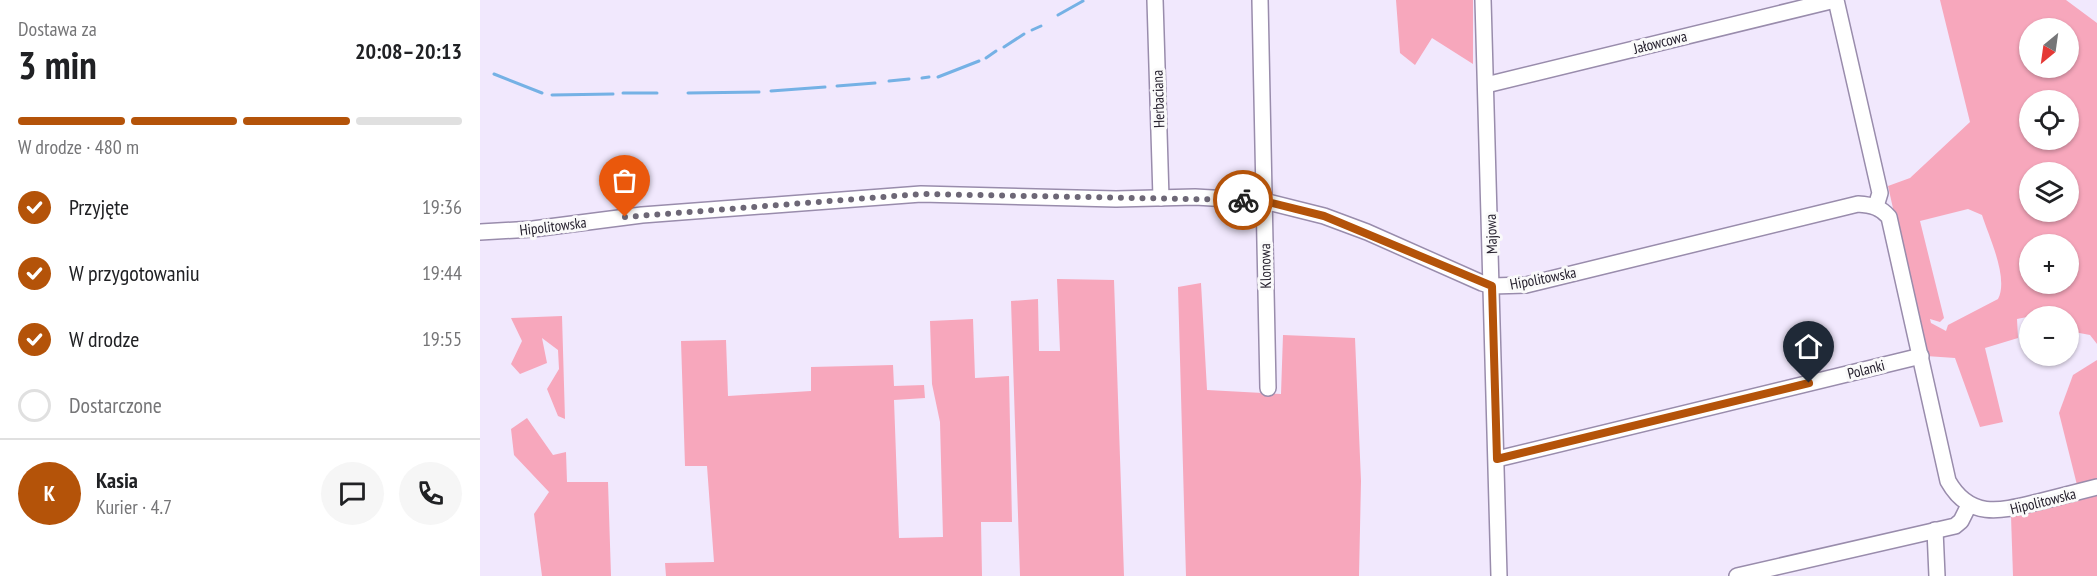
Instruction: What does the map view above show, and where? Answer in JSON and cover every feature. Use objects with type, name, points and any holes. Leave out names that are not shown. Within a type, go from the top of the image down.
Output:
[{"type":"street","name":"Herbaciana","points":[[1155,0],[1161,198]]},
{"type":"street","name":"Klonowa","points":[[1260,0],[1268,388]]},
{"type":"street","name":"Majowa","points":[[1482,0],[1499,576]]},
{"type":"street","name":"Jałowcowa","points":[[1486,85],[1836,0]]},
{"type":"street","points":[[1737,576],[1778,571],[1955,526],[1969,505],[1957,496],[1948,481],[1889,217],[1876,206],[1880,193],[1836,0]]},
{"type":"street","name":"Hipolitowska","points":[[480,232],[533,229],[642,215],[921,194],[1264,201],[1324,216],[1367,232],[1492,286],[1526,285],[1858,204],[1876,206]]},
{"type":"street","name":"Polanki","points":[[1497,459],[1921,356]]},
{"type":"street","name":"Hipolitowska","points":[[1969,505],[1989,510],[2003,510],[2097,487]]},
{"type":"street","points":[[1935,530],[1937,576]]},
{"type":"shaded area","points":[[1396,0],[1473,0],[1473,64],[1432,38],[1415,65],[1400,53]]},
{"type":"shaded area","points":[[1940,0],[2066,0],[2097,23],[2097,344],[2090,335],[2079,333],[2079,306],[2019,306],[2018,338],[1985,348],[2003,422],[1980,427],[1955,358],[1926,356],[1888,186],[1910,178],[1970,122]],"holes":[[[1968,209],[1982,215],[2000,269],[2001,290],[1998,299],[1948,325],[1946,331],[1931,323],[1930,319],[1940,322],[1944,318],[1920,221]]]},
{"type":"shaded area","points":[[1057,279],[1114,280],[1124,576],[1020,576],[1011,301],[1038,299],[1039,351],[1060,351]]},
{"type":"shaded area","points":[[1201,283],[1207,390],[1281,394],[1283,335],[1355,338],[1361,481],[1359,576],[1186,576],[1178,287]]},
{"type":"shaded area","points":[[562,316],[565,419],[558,416],[547,389],[559,369],[558,350],[542,338],[547,363],[520,374],[511,364],[522,341],[511,318]]},
{"type":"shaded area","points":[[973,319],[975,378],[1009,376],[1012,522],[981,522],[982,576],[666,576],[665,563],[714,562],[707,466],[685,466],[681,341],[726,340],[728,396],[811,391],[811,367],[893,365],[894,386],[924,385],[925,398],[894,400],[899,538],[943,537],[940,422],[932,384],[930,321]]},
{"type":"shaded area","points":[[2097,360],[2097,480],[2077,485],[2059,413],[2073,375]]},
{"type":"shaded area","points":[[527,418],[553,455],[566,452],[567,482],[608,482],[611,576],[542,576],[534,514],[549,492],[514,455],[511,429]]},
{"type":"shaded area","points":[[2097,495],[2097,576],[2013,576],[2011,516]]},
{"type":"waterway","points":[[1058,15],[1083,1]]},
{"type":"waterway","points":[[1032,30],[1041,26]]},
{"type":"waterway","points":[[1004,47],[1024,34]]},
{"type":"waterway","points":[[986,58],[996,51]]},
{"type":"waterway","points":[[938,77],[979,61]]},
{"type":"waterway","points":[[494,74],[542,93]]},
{"type":"waterway","points":[[922,78],[929,77]]},
{"type":"waterway","points":[[889,81],[909,79]]},
{"type":"waterway","points":[[837,86],[875,83]]},
{"type":"waterway","points":[[771,91],[825,87]]},
{"type":"waterway","points":[[688,93],[759,92]]},
{"type":"waterway","points":[[623,93],[657,93]]},
{"type":"waterway","points":[[552,95],[613,94]]},
{"type":"way so far","points":[[625,217],[921,194],[1116,199],[1196,197],[1243,200]]},
{"type":"route","points":[[1243,200],[1264,201],[1324,216],[1492,286],[1497,459],[1809,383]]}]
